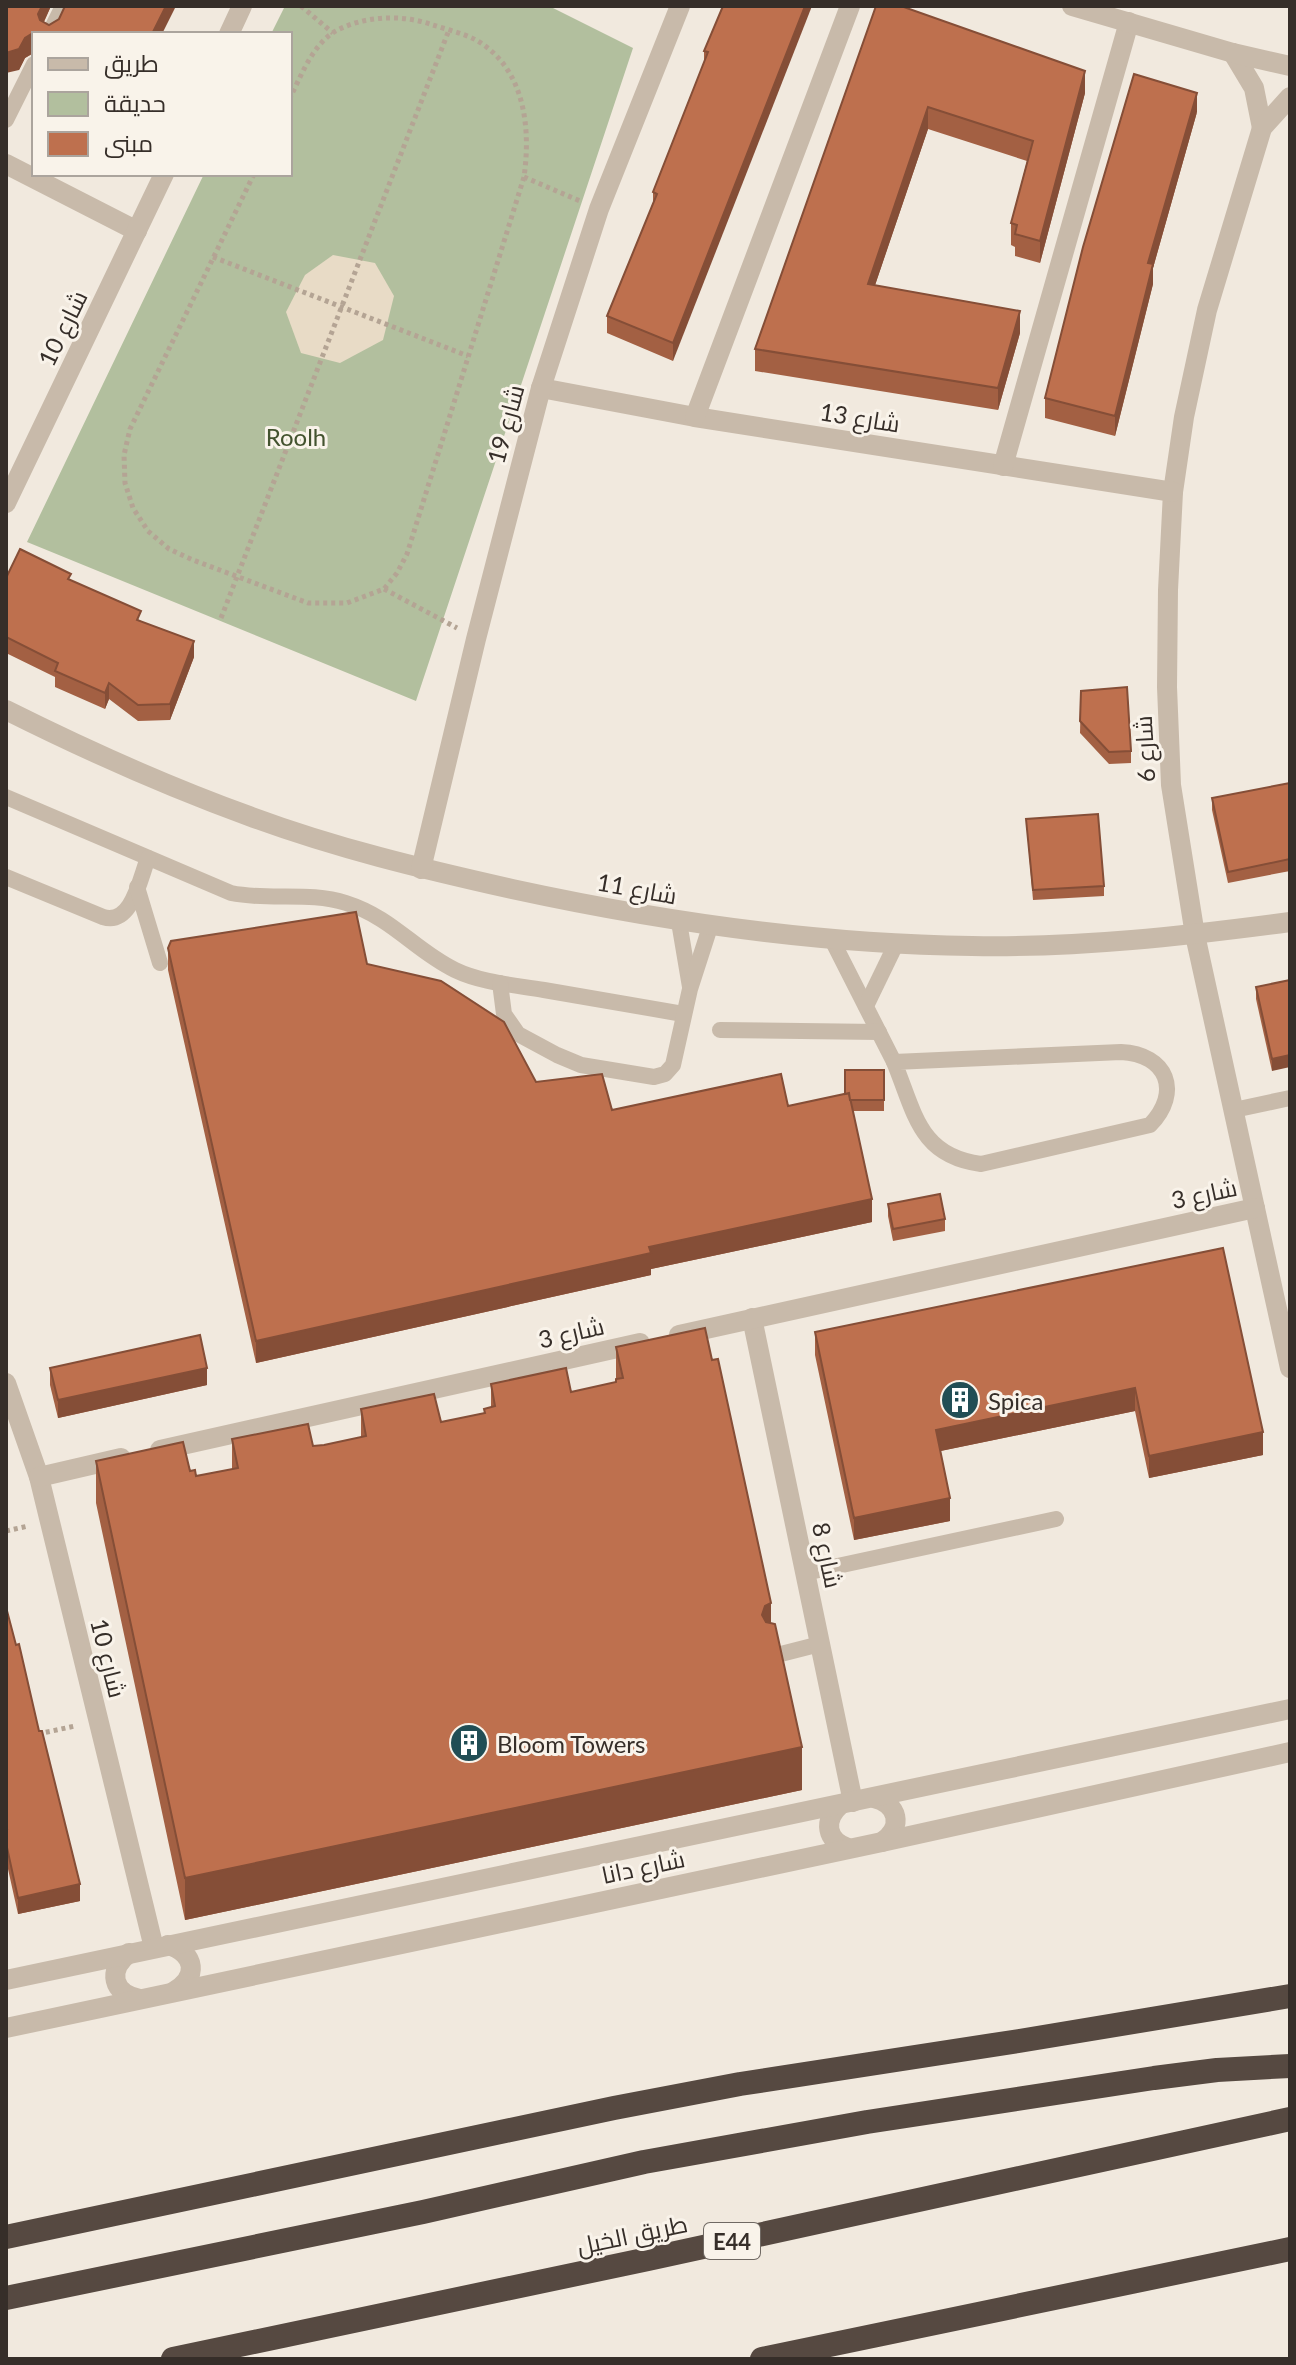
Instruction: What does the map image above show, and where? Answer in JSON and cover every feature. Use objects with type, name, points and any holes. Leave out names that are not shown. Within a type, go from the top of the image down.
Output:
[{"type":"highway","points":[[6,2237],[726,2086],[1290,1996]]},
{"type":"highway","points":[[6,2298],[756,2141],[1154,2078],[1217,2070],[1290,2066]]},
{"type":"highway","name":"طريق الخيل","points":[[173,2359],[1290,2119]]},
{"type":"highway","points":[[762,2359],[1290,2249]]},
{"type":"street","points":[[230,32],[242,6]]},
{"type":"street","name":"شارع 19","points":[[421,869],[541,388],[599,209],[680,6]]},
{"type":"street","points":[[695,417],[850,6]]},
{"type":"street","points":[[1072,6],[1233,53],[1290,66]]},
{"type":"street","points":[[1003,466],[1129,22]]},
{"type":"street","name":"شارع 6","points":[[1233,53],[1254,88],[1262,128]]},
{"type":"street","name":"شارع 6","points":[[1290,97],[1262,128],[1207,310],[1184,417],[1173,492],[1167,687],[1171,785],[1195,935],[1290,1368]]},
{"type":"street","points":[[6,164],[137,231]]},
{"type":"street","name":"شارع 10","points":[[6,503],[163,176]]},
{"type":"street","name":"شارع 13","points":[[541,388],[695,417],[1173,492]]},
{"type":"street","name":"شارع 11","points":[[6,710],[87,750],[184,792],[336,845],[421,869],[679,922],[832,940],[896,944],[1050,945],[1195,935],[1290,922]]},
{"type":"street","name":"شارع 3","points":[[39,1477],[1255,1208]]},
{"type":"street","name":"شارع 8","points":[[752,1318],[820,1644],[847,1804]]},
{"type":"street","name":"شارع 10","points":[[6,1383],[39,1477],[98,1721],[161,1946]]},
{"type":"street","name":"شارع دانا","points":[[6,1980],[1290,1709]]},
{"type":"street","name":"شارع دانا","points":[[6,2028],[1290,1752]]},
{"type":"street","points":[[874,1798],[884,1800],[892,1807],[896,1817],[896,1827],[891,1836],[882,1842]]},
{"type":"street","points":[[847,1804],[829,1820],[829,1829],[839,1845],[848,1848]]},
{"type":"street","points":[[161,1946],[179,1948],[187,1955],[191,1966],[183,1987],[173,1992]]},
{"type":"street","points":[[129,1953],[120,1960],[115,1970],[115,1981],[120,1991],[140,1999]]},
{"type":"lane","points":[[50,32],[63,6]]},
{"type":"lane","points":[[6,120],[32,68]]},
{"type":"lane","points":[[6,797],[231,893],[267,898],[315,897],[343,902],[370,912],[456,971],[500,983],[683,1014]]},
{"type":"lane","points":[[6,877],[109,919],[126,913],[148,858]]},
{"type":"lane","points":[[137,887],[160,963]]},
{"type":"lane","points":[[679,922],[690,989]]},
{"type":"lane","points":[[500,983],[504,1014],[518,1034],[569,1060],[606,1070],[654,1077],[665,1074],[673,1065],[683,1014],[710,927]]},
{"type":"lane","points":[[832,940],[894,1062],[924,1135],[940,1151],[959,1161],[981,1164],[1150,1125],[1162,1112],[1168,1095],[1165,1077],[1155,1062],[1139,1053],[894,1062]]},
{"type":"lane","points":[[866,1006],[896,944]]},
{"type":"lane","points":[[720,1030],[879,1032]]},
{"type":"lane","points":[[1234,1110],[1290,1098]]},
{"type":"lane","points":[[805,1573],[1056,1519]]},
{"type":"lane","points":[[773,1656],[820,1644]]},
{"type":"path","points":[[301,6],[333,33]]},
{"type":"path","points":[[253,176],[130,429],[124,455],[125,483],[133,508],[148,531],[169,549],[237,578],[308,603],[347,603],[384,589],[407,554],[524,177],[528,146],[526,115],[516,86],[500,60],[477,40],[420,21],[390,17],[361,22],[333,33],[307,64],[292,94]]},
{"type":"path","points":[[221,618],[449,30]]},
{"type":"path","points":[[524,177],[599,209]]},
{"type":"path","points":[[213,257],[468,356]]},
{"type":"path","points":[[384,589],[476,639]]},
{"type":"path","points":[[37,1734],[98,1721]]},
{"type":"green space","name":"Roolh","points":[[285,6],[549,6],[633,48],[416,701],[27,542],[203,176],[292,176],[292,32],[272,32]]},
{"type":"shaded area","points":[[333,255],[375,263],[394,296],[383,340],[340,363],[301,353],[286,312],[305,275]]},
{"type":"building","points":[[6,6],[42,6],[38,14],[40,20],[49,25],[59,19],[65,6],[166,6],[153,32],[32,32],[19,49],[6,53]]},
{"type":"building","points":[[723,6],[805,6],[673,343],[607,316],[657,194],[653,192]]},
{"type":"building","points":[[876,6],[901,6],[1085,71],[1040,241],[1015,234],[1017,225],[1011,223],[1033,141],[928,107],[868,284],[1020,311],[998,388],[755,349]]},
{"type":"building","points":[[1134,74],[1197,93],[1148,263],[1153,264],[1115,416],[1045,398],[1083,247]]},
{"type":"building","points":[[20,549],[71,574],[68,579],[141,611],[137,620],[194,641],[170,704],[138,705],[109,683],[105,693],[55,671],[58,663],[6,637],[6,578]]},
{"type":"building","points":[[1127,687],[1131,751],[1109,752],[1080,721],[1081,691]]},
{"type":"building","points":[[1290,783],[1290,859],[1228,872],[1212,798]]},
{"type":"building","points":[[1098,814],[1104,886],[1033,890],[1026,819]]},
{"type":"building","points":[[356,912],[367,964],[441,981],[504,1022],[536,1082],[602,1074],[612,1110],[781,1074],[788,1106],[849,1093],[872,1199],[649,1247],[651,1253],[256,1341],[168,948],[171,941]]},
{"type":"building","points":[[1290,980],[1290,1055],[1272,1059],[1256,987]]},
{"type":"building","points":[[845,1070],[884,1070],[884,1100],[850,1100],[849,1093],[845,1094]]},
{"type":"building","points":[[940,1194],[945,1219],[893,1229],[888,1204]]},
{"type":"building","name":"Spica","points":[[1223,1248],[1263,1432],[1149,1456],[1135,1388],[936,1430],[950,1498],[854,1518],[815,1332]]},
{"type":"building","points":[[705,1328],[712,1360],[718,1359],[771,1603],[765,1606],[762,1615],[766,1622],[775,1624],[802,1747],[185,1878],[96,1461],[183,1442],[190,1471],[195,1470],[196,1476],[238,1468],[232,1439],[308,1424],[313,1446],[366,1436],[361,1409],[434,1394],[441,1422],[485,1413],[484,1409],[495,1406],[491,1384],[566,1368],[571,1392],[616,1382],[616,1379],[623,1378],[616,1347]]},
{"type":"building","points":[[200,1335],[207,1368],[58,1400],[50,1368]]},
{"type":"building","points":[[6,1607],[16,1645],[19,1644],[80,1884],[18,1898],[6,1843]]},
{"type":"place","name":"Spica","points":[[960,1400]]},
{"type":"place","name":"Bloom Towers","points":[[469,1743]]}]
